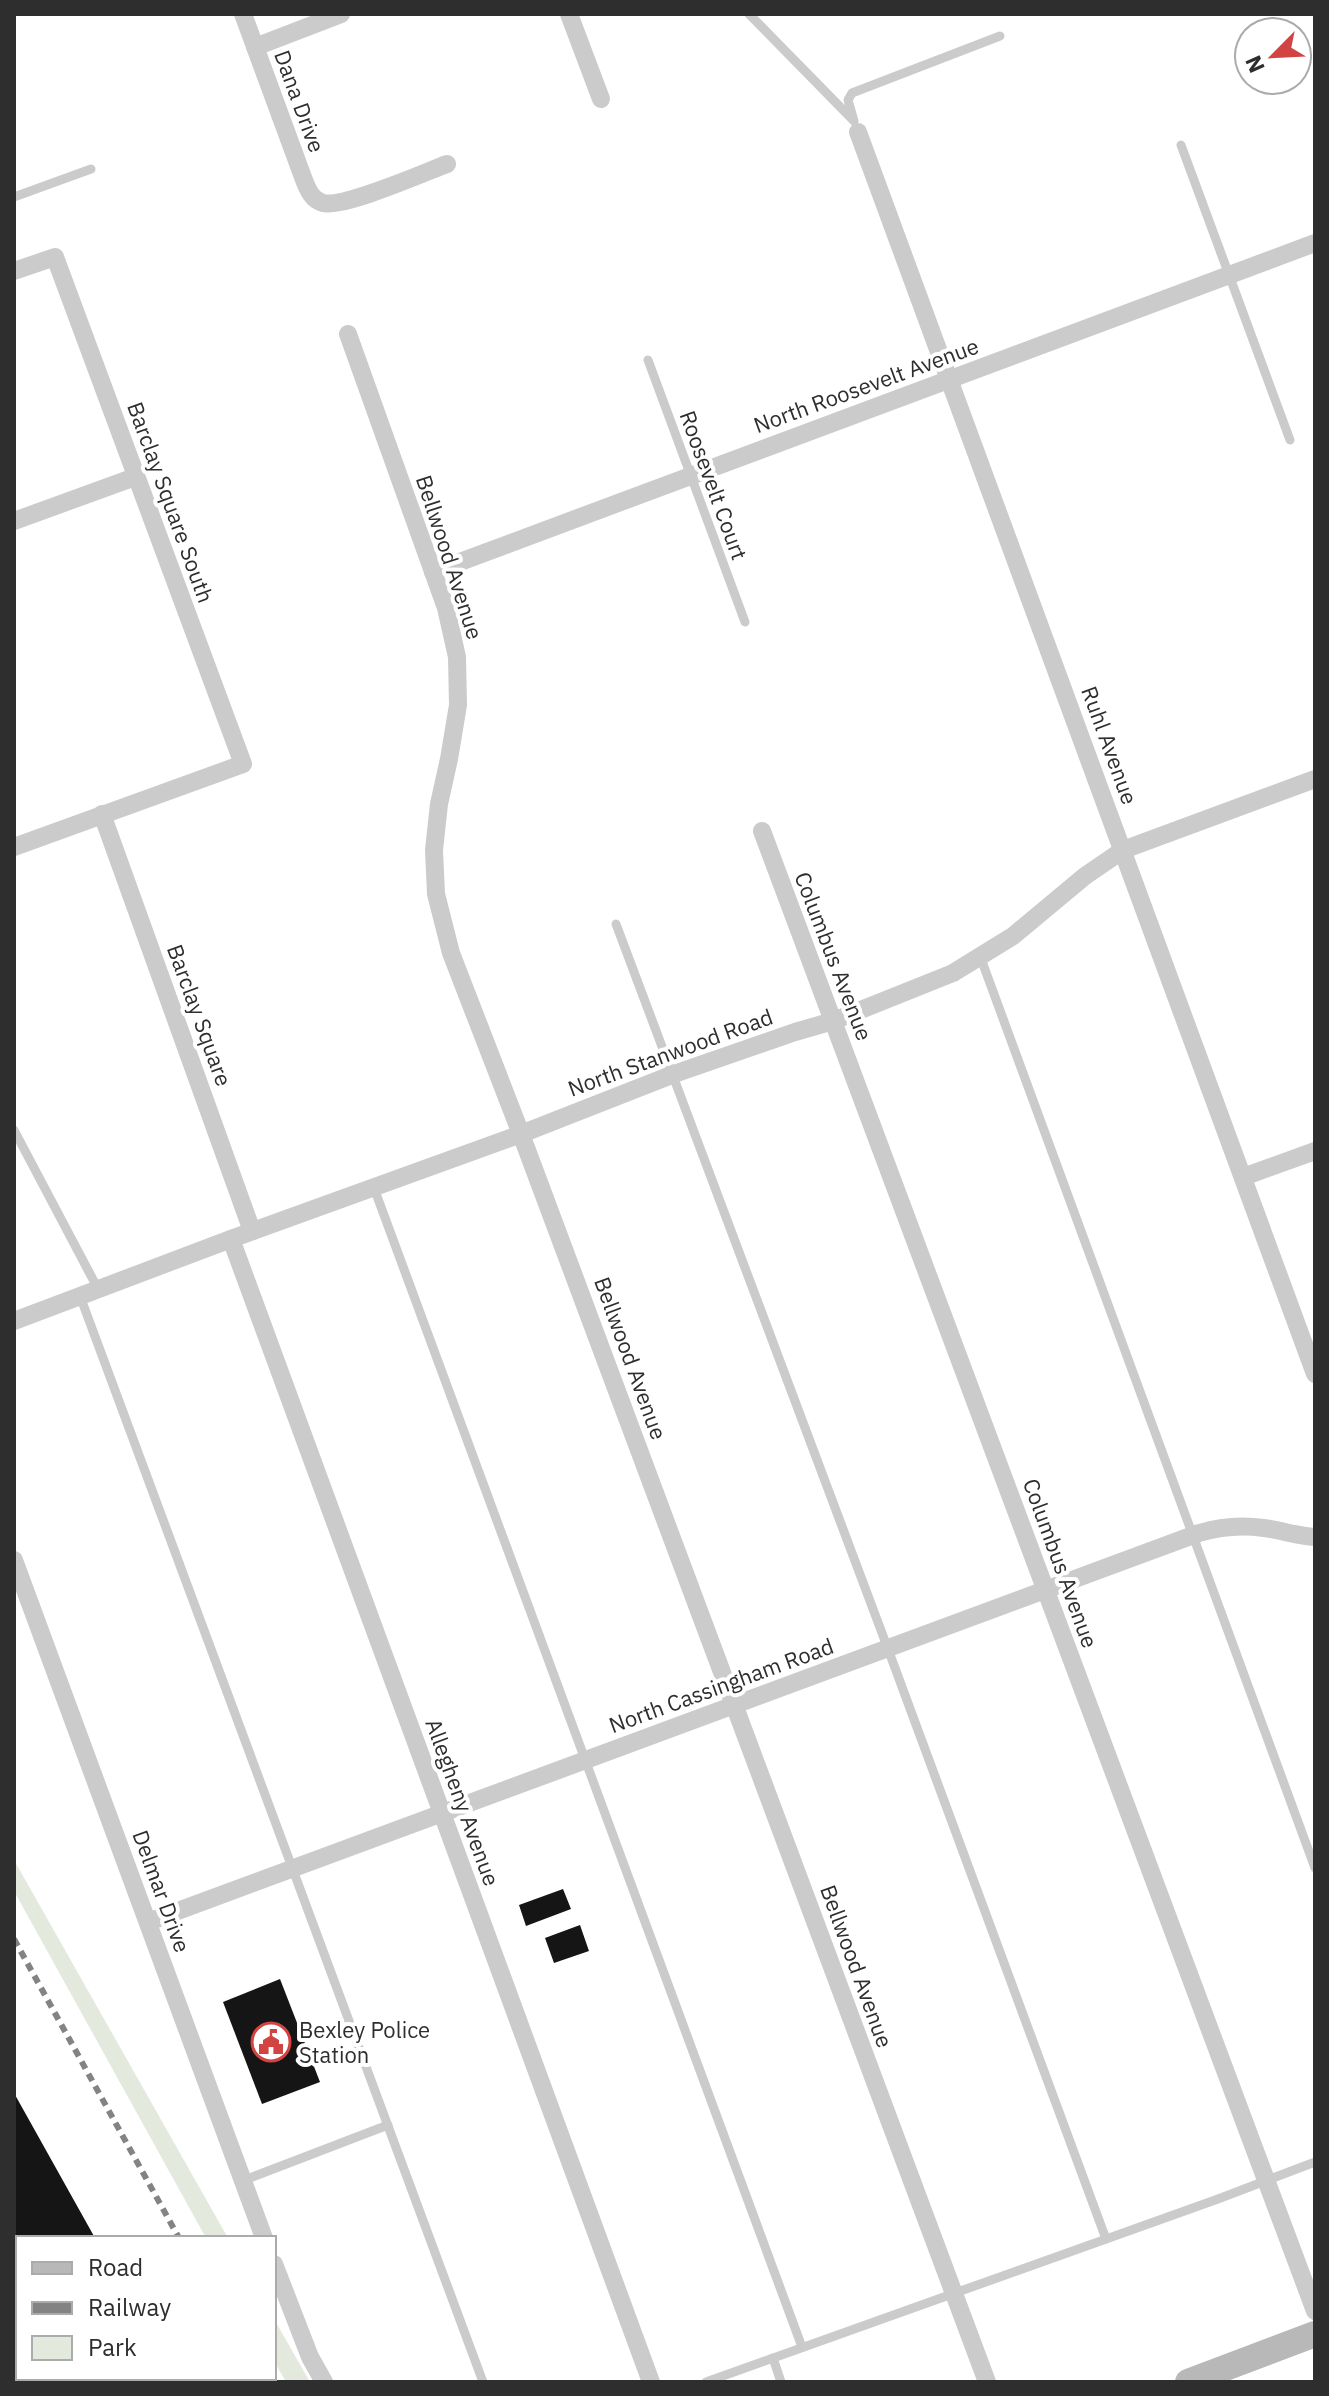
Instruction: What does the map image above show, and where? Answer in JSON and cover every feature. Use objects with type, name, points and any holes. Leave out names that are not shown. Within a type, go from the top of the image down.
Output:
[{"type":"street","name":"Dana Drive","points":[[243,14],[304,180],[310,193],[319,201],[331,204],[350,200],[447,164]]},
{"type":"street","points":[[255,47],[341,14]]},
{"type":"street","points":[[569,14],[601,99]]},
{"type":"street","name":"Ruhl Avenue","points":[[856,126],[1315,1374]]},
{"type":"street","name":"North Roosevelt Avenue","points":[[433,572],[1315,243]]},
{"type":"street","name":"Barclay Square South","points":[[14,271],[55,257],[243,764],[102,814]]},
{"type":"street","name":"Bellwood Avenue","points":[[348,334],[446,608],[457,657],[458,705],[439,804],[434,850],[436,894],[451,953],[987,2382]]},
{"type":"street","points":[[14,521],[135,477]]},
{"type":"street","name":"North Stanwood Road","points":[[14,1321],[672,1075],[833,1021],[953,973],[1013,936],[1085,876],[1123,850],[1315,779]]},
{"type":"street","points":[[14,847],[102,814]]},
{"type":"street","name":"Barclay Square","points":[[102,814],[252,1231]]},
{"type":"street","name":"Columbus Avenue","points":[[762,831],[1315,2311]]},
{"type":"street","points":[[1243,1177],[1315,1151]]},
{"type":"street","name":"Allegheny Avenue","points":[[231,1239],[651,2382]]},
{"type":"street","name":"North Cassingham Road","points":[[148,1922],[1192,1536],[1234,1527],[1264,1528],[1315,1537]]},
{"type":"street","name":"Delmar Drive","points":[[14,1560],[263,2236]]},
{"type":"street","points":[[276,2269],[310,2357],[324,2382]]},
{"type":"street","points":[[1188,2382],[1315,2334]]},
{"type":"lane","points":[[749,14],[856,126]]},
{"type":"lane","points":[[856,126],[848,100],[852,93],[1000,36]]},
{"type":"lane","points":[[1181,145],[1290,440]]},
{"type":"lane","points":[[14,197],[91,169]]},
{"type":"lane","name":"Roosevelt Court","points":[[648,360],[745,622]]},
{"type":"lane","points":[[616,924],[1106,2239]]},
{"type":"lane","points":[[980,956],[1315,1868]]},
{"type":"lane","points":[[14,1130],[18,1144],[98,1289]]},
{"type":"lane","points":[[374,1187],[802,2347]]},
{"type":"lane","points":[[80,1296],[483,2382]]},
{"type":"lane","points":[[242,2181],[388,2125]]},
{"type":"lane","points":[[706,2382],[1315,2162]]},
{"type":"lane","points":[[773,2358],[781,2382]]},
{"type":"green space","points":[[14,1860],[227,2236],[205,2236],[14,1891]]},
{"type":"green space","points":[[276,2322],[310,2382],[286,2382],[276,2364]]},
{"type":"building","points":[[563,1889],[571,1909],[526,1926],[519,1905]]},
{"type":"building","points":[[580,1925],[589,1951],[554,1963],[545,1938]]},
{"type":"building","name":"Bexley Police Station","points":[[280,1979],[320,2082],[262,2104],[223,2002]]},
{"type":"building","points":[[14,2093],[94,2236],[16,2236],[16,2380],[175,2382],[14,2382]]},
{"type":"railway","points":[[14,1939],[178,2236]]},
{"type":"place","name":"Bexley Police Station","points":[[271,2042]]}]
